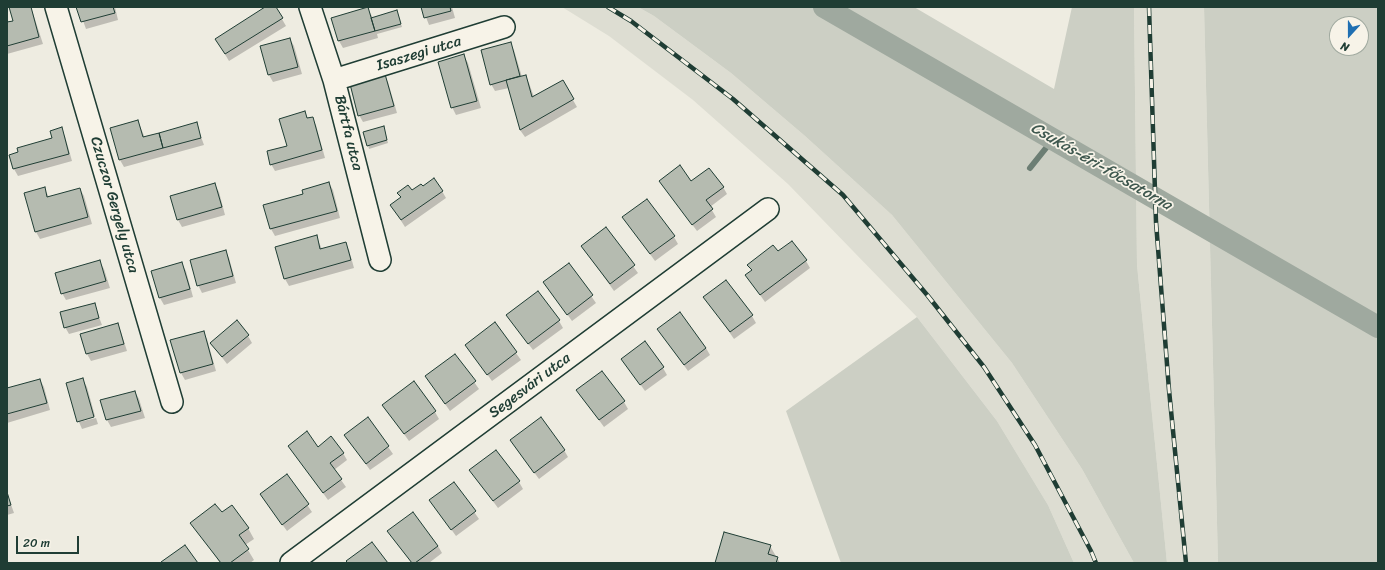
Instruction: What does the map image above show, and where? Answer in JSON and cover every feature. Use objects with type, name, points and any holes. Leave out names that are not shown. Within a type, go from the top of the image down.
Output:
[{"type":"street","name":"Czuczor Gergely utca","points":[[56,7],[172,402]]},
{"type":"street","name":"Bártfa utca","points":[[310,7],[334,80],[380,260]]},
{"type":"street","name":"Isaszegi utca","points":[[334,80],[504,28]]},
{"type":"street","name":"Segesvári utca","points":[[291,563],[768,210]]},
{"type":"shaded area","points":[[562,7],[638,7],[654,16],[731,73],[805,136],[892,215],[1012,363],[1082,469],[1134,563],[1074,563],[1048,505],[997,421],[917,317],[788,184],[693,100],[609,36]]},
{"type":"shaded area","points":[[638,7],[914,7],[1054,89],[1072,7],[1134,7],[1137,265],[1167,563],[1134,563],[1082,469],[1012,363],[892,215],[805,136],[731,73],[654,16]]},
{"type":"shaded area","points":[[1134,7],[1204,7],[1218,563],[1167,563],[1137,265]]},
{"type":"shaded area","points":[[1204,7],[1378,7],[1378,563],[1218,563]]},
{"type":"shaded area","points":[[917,317],[997,421],[1048,505],[1074,563],[841,563],[786,411]]},
{"type":"building","points":[[9,7],[31,7],[39,37],[7,46],[7,22],[13,21]]},
{"type":"building","points":[[76,7],[113,7],[115,13],[81,22]]},
{"type":"building","points":[[265,7],[276,7],[283,18],[225,54],[215,39]]},
{"type":"building","points":[[368,7],[375,31],[338,41],[331,18]]},
{"type":"building","points":[[421,7],[450,7],[451,11],[424,18]]},
{"type":"building","points":[[397,10],[401,24],[375,31],[371,18]]},
{"type":"building","points":[[290,38],[298,67],[268,75],[260,46]]},
{"type":"building","points":[[511,42],[520,76],[490,85],[481,50]]},
{"type":"building","points":[[464,54],[477,101],[451,108],[438,62]]},
{"type":"building","points":[[385,74],[394,106],[358,116],[350,84]]},
{"type":"building","points":[[526,75],[532,97],[563,80],[574,99],[520,130],[506,80]]},
{"type":"building","points":[[305,111],[307,118],[313,117],[322,150],[270,165],[267,151],[287,146],[279,119]]},
{"type":"building","points":[[138,120],[143,137],[159,133],[163,148],[119,160],[110,128]]},
{"type":"building","points":[[197,122],[201,138],[163,148],[159,133]]},
{"type":"building","points":[[384,126],[387,140],[367,146],[363,132]]},
{"type":"building","points":[[62,127],[69,154],[13,169],[9,155],[18,152],[17,148],[52,138],[50,131]]},
{"type":"building","points":[[680,165],[691,181],[709,168],[724,187],[706,200],[713,209],[692,225],[659,181]]},
{"type":"building","points":[[434,178],[443,191],[401,220],[390,205],[401,197],[397,193],[408,185],[412,190],[421,184],[423,186]]},
{"type":"building","points":[[329,182],[337,211],[270,229],[263,205],[303,194],[302,190]]},
{"type":"building","points":[[215,183],[222,207],[177,220],[170,196]]},
{"type":"building","points":[[45,187],[47,197],[80,188],[88,217],[35,232],[24,193]]},
{"type":"building","points":[[647,199],[675,236],[650,254],[622,217]]},
{"type":"building","points":[[606,227],[635,265],[610,284],[581,246]]},
{"type":"building","points":[[317,235],[320,249],[346,242],[351,260],[284,279],[275,247]]},
{"type":"building","points":[[792,241],[807,260],[760,295],[745,275],[752,270],[747,265],[773,245],[778,251]]},
{"type":"building","points":[[226,250],[233,276],[197,286],[190,260]]},
{"type":"building","points":[[100,260],[106,281],[61,294],[55,273]]},
{"type":"building","points":[[182,262],[190,289],[159,298],[151,271]]},
{"type":"building","points":[[569,263],[593,295],[567,315],[543,282]]},
{"type":"building","points":[[726,280],[753,315],[730,332],[703,297]]},
{"type":"building","points":[[538,291],[560,320],[528,344],[506,315]]},
{"type":"building","points":[[95,303],[99,318],[64,328],[60,312]]},
{"type":"building","points":[[680,312],[706,348],[684,365],[657,329]]},
{"type":"building","points":[[237,320],[249,335],[222,357],[210,343]]},
{"type":"building","points":[[495,322],[517,352],[487,375],[465,345]]},
{"type":"building","points":[[118,323],[124,344],[86,354],[80,334]]},
{"type":"building","points":[[204,331],[213,364],[180,373],[170,340]]},
{"type":"building","points":[[645,341],[664,367],[640,385],[621,359]]},
{"type":"building","points":[[455,354],[476,381],[445,404],[425,376]]},
{"type":"building","points":[[602,371],[625,401],[599,420],[576,390]]},
{"type":"building","points":[[83,378],[94,417],[77,422],[66,383]]},
{"type":"building","points":[[40,379],[47,403],[7,414],[7,388]]},
{"type":"building","points":[[414,381],[436,411],[404,434],[382,405]]},
{"type":"building","points":[[135,391],[141,411],[106,420],[100,400]]},
{"type":"building","points":[[368,417],[389,446],[366,464],[344,435]]},
{"type":"building","points":[[541,417],[565,450],[534,473],[510,440]]},
{"type":"building","points":[[307,431],[318,447],[331,436],[344,453],[330,463],[342,479],[323,493],[288,446]]},
{"type":"building","points":[[496,450],[520,481],[493,501],[469,470]]},
{"type":"building","points":[[287,474],[309,504],[282,525],[260,494]]},
{"type":"building","points":[[454,482],[476,511],[451,530],[429,500]]},
{"type":"building","points":[[7,492],[11,505],[7,506]]},
{"type":"building","points":[[215,504],[222,512],[232,505],[249,528],[239,535],[249,549],[230,563],[221,563],[190,523]]},
{"type":"building","points":[[413,512],[438,546],[415,563],[412,563],[387,531]]},
{"type":"building","points":[[724,532],[771,545],[768,554],[778,557],[776,563],[715,563]]},
{"type":"building","points":[[372,542],[388,563],[348,563],[346,561]]},
{"type":"building","points":[[185,545],[198,563],[161,562]]},
{"type":"waterway","name":"Csukás-éri-főcsatorna","points":[[824,7],[1378,327]]},
{"type":"waterway","points":[[1030,168],[1046,148],[1051,138]]},
{"type":"railway","points":[[608,7],[631,21],[733,99],[843,195],[928,296],[984,367],[1035,445],[1096,563]]},
{"type":"railway","points":[[1149,7],[1156,222],[1169,390],[1186,563]]}]
